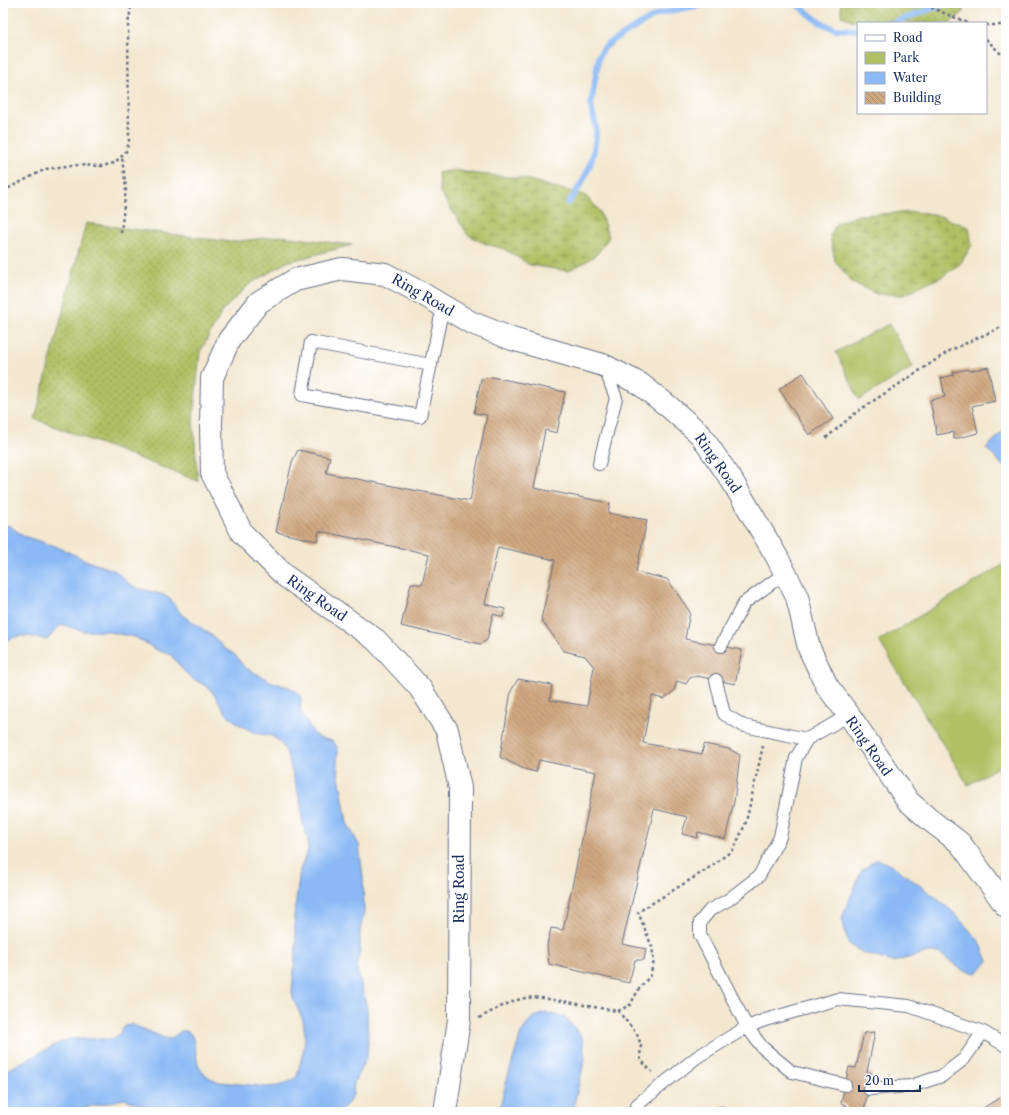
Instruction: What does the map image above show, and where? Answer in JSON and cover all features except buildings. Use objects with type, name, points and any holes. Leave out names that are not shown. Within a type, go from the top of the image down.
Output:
[{"type":"street","name":"Ring Road","points":[[445,1112],[459,1020],[460,788],[447,730],[420,688],[376,640],[284,576],[242,533],[212,473],[212,378],[229,340],[259,302],[295,280],[342,269],[385,274],[470,322],[512,339],[603,364],[640,384],[700,434],[731,479],[777,556],[797,598],[809,648],[826,686],[849,716],[908,801],[960,843],[1006,906]]},
{"type":"lane","points":[[431,365],[311,342],[302,395],[420,416],[431,365],[443,306]]},
{"type":"lane","points":[[599,464],[616,398],[603,364]]},
{"type":"lane","points":[[721,646],[744,603],[785,573]]},
{"type":"lane","points":[[716,680],[724,714],[744,726],[807,739]]},
{"type":"lane","points":[[845,1085],[792,1072],[762,1047],[747,1027],[700,935],[700,922],[710,910],[728,900],[759,876],[780,837],[796,758],[807,739],[849,716]]},
{"type":"lane","points":[[634,1112],[638,1104],[697,1057],[747,1027],[765,1020],[838,999],[910,1006],[983,1032],[1006,1046]]},
{"type":"lane","points":[[868,1089],[911,1086],[942,1076],[964,1059],[983,1032]]},
{"type":"path","points":[[3,191],[46,169],[73,165],[102,166],[114,163],[127,150],[129,140],[128,24],[132,3]]},
{"type":"path","points":[[920,3],[966,22]]},
{"type":"path","points":[[987,25],[1006,25]]},
{"type":"path","points":[[987,40],[1006,59]]},
{"type":"path","points":[[121,234],[126,189],[122,156]]},
{"type":"path","points":[[826,438],[858,411],[951,350],[1006,325]]},
{"type":"path","points":[[477,1020],[522,998],[540,997],[618,1011],[630,1005],[650,976],[654,961],[652,947],[638,912],[706,870],[734,849],[746,822],[767,731]]},
{"type":"path","points":[[618,1011],[637,1034],[641,1045],[641,1060],[662,1085]]},
{"type":"green space","points":[[841,3],[954,3],[965,11],[951,22],[906,22],[891,20],[857,22],[841,16]]},
{"type":"green space","points":[[455,170],[477,174],[522,178],[585,195],[599,210],[609,237],[598,253],[587,261],[568,271],[530,265],[504,249],[486,244],[468,235],[440,192],[438,173]]},
{"type":"green space","points":[[913,212],[934,214],[969,227],[972,245],[961,263],[943,276],[904,295],[876,294],[852,282],[835,261],[830,236],[837,223],[859,215]]},
{"type":"green space","points":[[86,223],[231,242],[281,236],[352,245],[287,262],[250,284],[223,310],[200,352],[193,419],[198,481],[35,419]]},
{"type":"green space","points":[[889,324],[913,367],[859,400],[836,352]]},
{"type":"green space","points":[[1006,563],[1006,762],[968,785],[879,641]]},
{"type":"water","points":[[1006,429],[1006,469],[986,448]]},
{"type":"water","points":[[3,525],[10,526],[23,536],[55,546],[90,562],[116,571],[128,583],[137,588],[164,595],[171,600],[182,615],[214,637],[224,648],[235,655],[244,667],[274,683],[289,687],[299,693],[301,698],[300,711],[314,734],[320,738],[332,741],[336,745],[338,751],[337,764],[347,823],[359,845],[363,878],[364,912],[360,931],[360,951],[356,966],[367,1008],[368,1042],[367,1056],[354,1082],[353,1095],[348,1103],[339,1112],[155,1112],[145,1106],[124,1099],[66,1112],[3,1112],[3,1070],[7,1070],[61,1042],[70,1039],[115,1038],[125,1026],[131,1024],[167,1039],[172,1038],[181,1031],[187,1031],[191,1034],[193,1039],[198,1064],[202,1072],[219,1082],[268,1087],[278,1086],[293,1080],[297,1076],[304,1048],[305,1035],[303,1020],[294,1001],[292,992],[296,945],[294,917],[300,870],[308,850],[308,839],[303,825],[301,804],[285,749],[279,741],[272,736],[255,733],[237,723],[225,712],[208,687],[193,679],[171,655],[157,650],[135,637],[105,631],[83,631],[64,625],[59,626],[47,640],[29,636],[19,636],[3,643]]},
{"type":"water","points":[[877,859],[896,868],[934,896],[954,913],[980,942],[988,961],[977,973],[962,970],[939,953],[925,953],[893,962],[863,953],[848,943],[842,918],[862,870]]},
{"type":"water","points":[[545,1013],[565,1017],[582,1037],[585,1059],[572,1112],[499,1112],[521,1033],[532,1018]]},
{"type":"waterway","points":[[568,203],[580,186],[592,159],[596,126],[591,105],[599,56],[603,49],[611,42],[656,15],[669,11],[713,3]]},
{"type":"waterway","points":[[795,3],[821,23],[835,29],[857,30]]},
{"type":"waterway","points":[[895,22],[948,3]]}]
